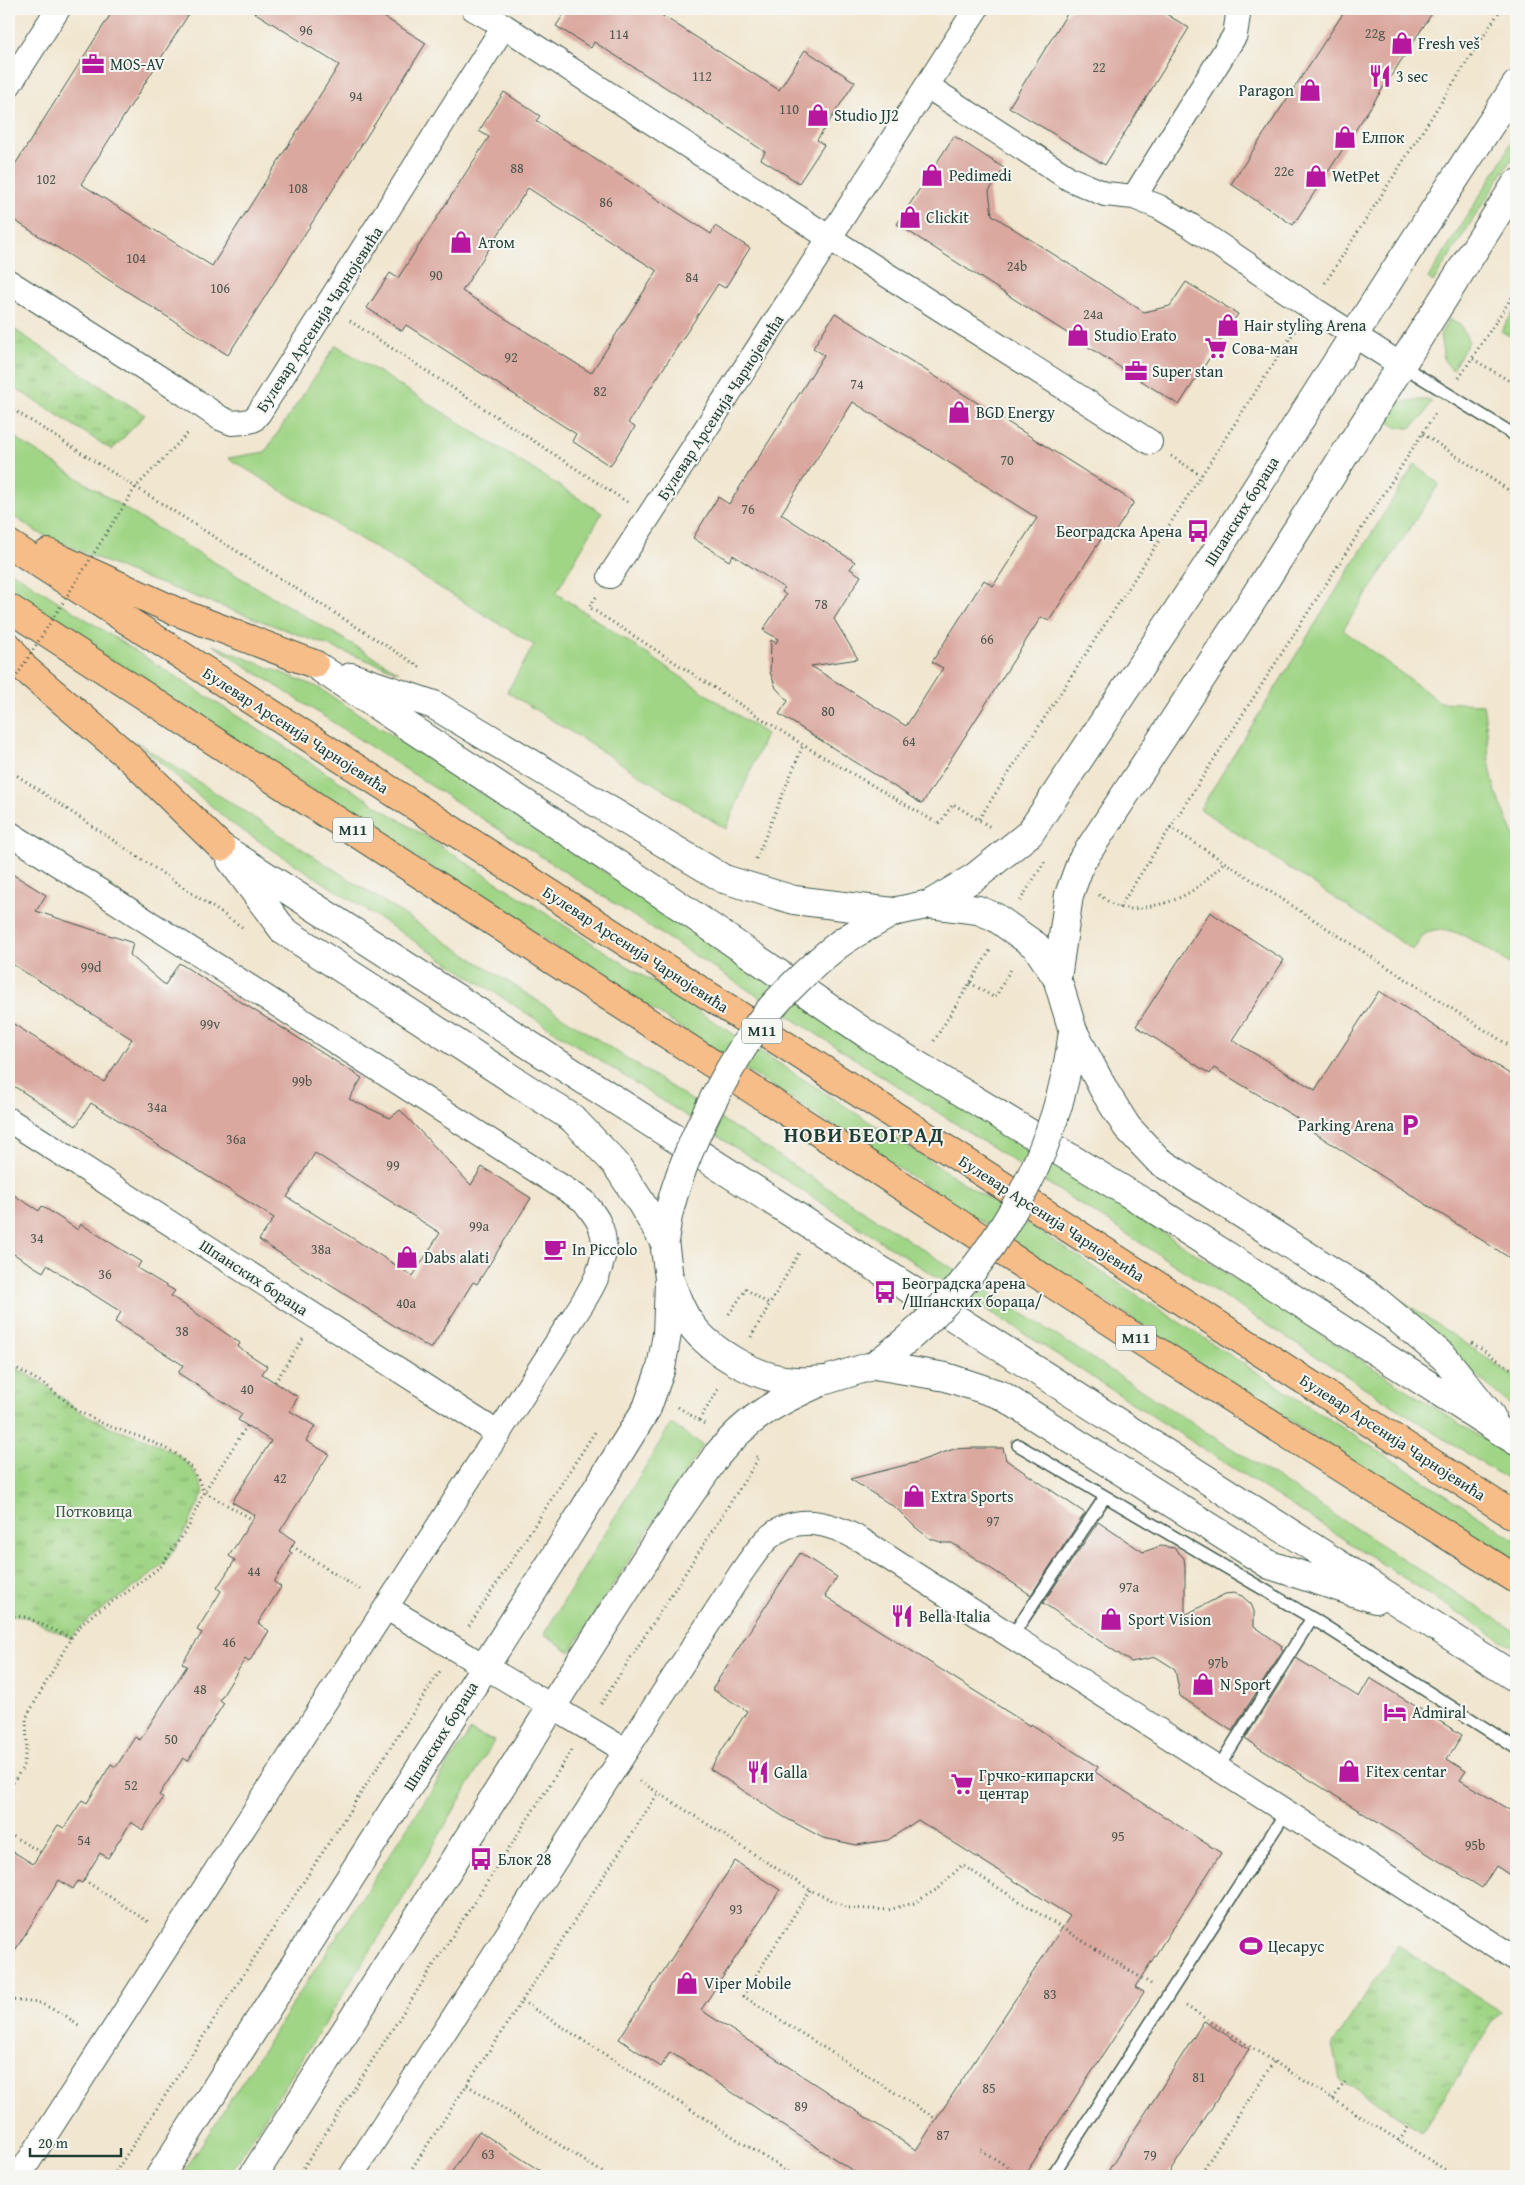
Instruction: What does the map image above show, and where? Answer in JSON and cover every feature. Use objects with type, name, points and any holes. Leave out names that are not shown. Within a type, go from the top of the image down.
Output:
[{"type":"highway","points":[[9,536],[184,614],[314,664]]},
{"type":"highway","name":"Булевар Арсенија Чарнојевића","points":[[9,544],[1516,1517]]},
{"type":"highway","name":"M11","points":[[9,608],[1122,1329],[1516,1579]]},
{"type":"highway","points":[[9,647],[24,668],[132,760],[221,847]]},
{"type":"street","points":[[9,85],[58,9]]},
{"type":"street","points":[[474,9],[504,26],[830,238],[1150,442]]},
{"type":"street","name":"Булевар Арсенија Чарнојевића","points":[[610,576],[830,238],[976,9]]},
{"type":"street","points":[[1134,197],[1235,35],[1238,15],[1236,9]]},
{"type":"street","name":"Булевар Арсенија Чарнојевића","points":[[9,282],[210,411],[232,422],[253,420],[260,413],[328,307],[504,26]]},
{"type":"street","name":"Шпанских бораца","points":[[930,904],[976,878],[1030,833],[1205,569],[1516,85]]},
{"type":"street","points":[[927,86],[1070,179],[1105,194],[1134,197],[1148,201],[1191,226],[1310,307],[1401,365]]},
{"type":"street","points":[[1057,978],[1069,895],[1081,862],[1250,604],[1516,184]]},
{"type":"street","points":[[314,664],[434,705],[724,880],[794,900],[893,912],[930,904],[978,910],[994,917],[1036,946],[1057,978],[1073,1031],[1105,1092],[1127,1127],[1159,1161],[1372,1297],[1445,1358],[1511,1438]]},
{"type":"street","points":[[314,664],[671,900],[871,1037],[1143,1202],[1511,1438]]},
{"type":"street","points":[[9,834],[584,1201],[600,1224],[604,1252],[597,1280],[103,2046],[25,2174]]},
{"type":"street","points":[[221,847],[284,931],[572,1118],[615,1162],[664,1241]]},
{"type":"street","points":[[221,847],[1516,1678]]},
{"type":"street","points":[[826,1380],[793,1381],[760,1373],[732,1361],[708,1344],[689,1322],[669,1278],[664,1241],[669,1208],[679,1178],[722,1085],[756,1028],[800,979],[839,945],[893,912]]},
{"type":"street","points":[[253,2176],[651,1551],[716,1442],[734,1434],[779,1401],[826,1380],[875,1365],[906,1342],[935,1313],[987,1253],[1016,1208],[1045,1145],[1060,1103],[1069,1064],[1073,1031]]},
{"type":"street","name":"Шпанских бораца","points":[[9,1120],[499,1434]]},
{"type":"street","name":"Шпанских бораца","points":[[160,2176],[647,1408],[661,1368],[667,1334],[669,1278]]},
{"type":"street","points":[[875,1365],[946,1377],[1001,1395],[1270,1565],[1412,1611]]},
{"type":"street","points":[[351,2176],[740,1574],[766,1541],[778,1531],[793,1526],[820,1523],[844,1530],[1516,1959]]},
{"type":"street","points":[[387,1608],[586,1727],[621,1758]]},
{"type":"lane","points":[[1401,365],[1516,436]]},
{"type":"lane","points":[[1018,1445],[1312,1618],[1516,1748]]},
{"type":"lane","points":[[1012,1636],[1105,1497]]},
{"type":"lane","points":[[1218,1768],[1312,1618]]},
{"type":"lane","points":[[1052,2176],[1286,1812]]},
{"type":"path","points":[[610,576],[589,607],[804,744],[939,824],[954,804],[979,819],[1501,9]]},
{"type":"path","points":[[1224,862],[1204,884],[1187,896],[1165,904],[1141,908],[1119,908],[1516,291]]},
{"type":"path","points":[[328,307],[649,516]]},
{"type":"path","points":[[1473,359],[1516,385]]},
{"type":"path","points":[[9,688],[135,488],[210,411]]},
{"type":"path","points":[[1423,434],[1516,495]]},
{"type":"path","points":[[1150,442],[1201,475]]},
{"type":"path","points":[[753,867],[804,744]]},
{"type":"path","points":[[1170,827],[1516,1050]]},
{"type":"path","points":[[1015,910],[1045,861]]},
{"type":"path","points":[[931,1046],[995,942]]},
{"type":"path","points":[[970,983],[995,998],[1011,969]]},
{"type":"path","points":[[750,1338],[803,1246]]},
{"type":"path","points":[[729,1314],[746,1289],[770,1305]]},
{"type":"path","points":[[275,1382],[317,1318]]},
{"type":"path","points":[[9,1364],[46,1385],[78,1411],[108,1426],[175,1453],[193,1469],[204,1492],[252,1519]]},
{"type":"path","points":[[700,1420],[725,1379]]},
{"type":"path","points":[[676,1405],[700,1420],[716,1442]]},
{"type":"path","points":[[9,1789],[23,1767],[27,1744],[26,1718],[71,1638],[80,1626],[97,1611],[126,1593],[161,1566],[189,1526],[204,1492],[247,1426]]},
{"type":"path","points":[[113,2176],[596,1430]]},
{"type":"path","points":[[298,2176],[759,1458],[751,1453]]},
{"type":"path","points":[[292,1546],[387,1608]]},
{"type":"path","points":[[9,1616],[26,1617],[71,1638]]},
{"type":"path","points":[[621,1758],[659,1792],[810,1890],[848,1908],[888,1910],[914,1903],[939,1888],[962,1865],[1456,2176]]},
{"type":"path","points":[[407,2176],[659,1792]]},
{"type":"path","points":[[9,1834],[40,1852]]},
{"type":"path","points":[[84,1880],[174,1938]]},
{"type":"path","points":[[810,1890],[743,1996],[936,2119]]},
{"type":"path","points":[[9,2000],[40,2003],[66,2016],[103,2046]]},
{"type":"path","points":[[522,2000],[794,2176]]},
{"type":"path","points":[[1200,2176],[1274,2061]]},
{"type":"path","points":[[1333,2099],[1345,2082]]},
{"type":"path","points":[[467,2086],[608,2176]]},
{"type":"path","points":[[1399,2140],[1410,2124]]},
{"type":"path","points":[[981,2150],[1022,2176]]},
{"type":"green space","points":[[1516,132],[1516,152],[1433,282],[1428,278],[1501,162]]},
{"type":"green space","points":[[1516,308],[1516,340],[1501,331]]},
{"type":"green space","points":[[1449,319],[1461,326],[1469,342],[1452,370],[1444,360],[1440,335]]},
{"type":"green space","points":[[9,326],[145,415],[112,450],[9,384]]},
{"type":"green space","points":[[336,345],[602,513],[556,593],[766,734],[726,829],[507,692],[534,645],[228,458],[265,452]]},
{"type":"green space","points":[[1417,400],[1432,400],[1423,417],[1410,428],[1395,427],[1385,418],[1398,404]]},
{"type":"green space","points":[[9,434],[140,518],[399,672],[129,572],[37,532],[9,513]]},
{"type":"green space","points":[[1415,464],[1439,484],[1343,630],[1440,702],[1483,704],[1489,762],[1495,790],[1516,840],[1516,968],[1472,940],[1446,930],[1435,930],[1425,934],[1413,950],[1200,809]]},
{"type":"green space","points":[[9,570],[684,1002],[1516,1540],[1516,1566],[9,595]]},
{"type":"green space","points":[[213,645],[317,687],[1516,1460],[1516,1485]]},
{"type":"green space","points":[[135,741],[1516,1632],[1516,1650],[231,823]]},
{"type":"green space","points":[[1372,1280],[1516,1378],[1516,1410],[1371,1284]]},
{"type":"green space","name":"Потковица","points":[[9,1364],[46,1385],[78,1411],[108,1426],[146,1439],[175,1453],[193,1469],[204,1492],[185,1532],[173,1552],[160,1567],[149,1577],[102,1609],[71,1638],[26,1617],[9,1616]]},
{"type":"green space","points":[[671,1424],[703,1445],[570,1652],[544,1634]]},
{"type":"green space","points":[[470,1731],[494,1741],[395,1912],[228,2176],[181,2176]]},
{"type":"green space","points":[[1398,1945],[1500,2011],[1422,2132],[1340,2079],[1333,2044]]},
{"type":"building","points":[[114,9],[192,9],[81,184],[212,266],[339,65],[249,9],[371,9],[426,43],[228,355],[9,217],[9,174]]},
{"type":"building","points":[[567,9],[652,9],[779,90],[805,50],[855,82],[817,140],[824,145],[799,183],[761,159],[765,152],[728,127],[594,42],[591,48],[556,26]]},
{"type":"building","points":[[1070,9],[1158,9],[1189,28],[1105,165],[1009,107]]},
{"type":"building","points":[[1346,9],[1435,9],[1293,225],[1231,184]]},
{"type":"building","points":[[504,92],[540,116],[536,121],[711,234],[715,226],[750,248],[725,288],[718,284],[628,423],[635,427],[610,466],[572,441],[576,434],[406,325],[402,331],[367,308],[390,273],[398,278],[489,137],[479,131]],"holes":[[[528,188],[657,271],[591,373],[462,291]]]},
{"type":"building","points":[[954,136],[1004,168],[989,191],[992,215],[1144,312],[1170,306],[1186,282],[1238,314],[1179,405],[897,224]]},
{"type":"building","points":[[835,313],[1134,502],[1110,540],[1103,536],[1049,621],[1041,617],[922,804],[779,714],[788,701],[776,688],[770,672],[771,640],[776,643],[778,639],[763,630],[786,595],[782,592],[784,588],[733,555],[729,561],[693,538],[718,497],[729,504],[824,355],[813,348]],"holes":[[[853,402],[1037,518],[993,586],[984,580],[932,662],[943,668],[906,726],[811,666],[858,659],[834,619],[861,576],[850,569],[855,562],[781,514]]]},
{"type":"building","points":[[9,872],[46,895],[36,911],[133,943],[130,955],[165,985],[179,963],[362,1078],[349,1099],[390,1118],[400,1110],[471,1185],[482,1167],[531,1198],[477,1284],[473,1282],[431,1349],[259,1240],[274,1218],[91,1103],[76,1126],[9,1083],[9,1021],[104,1082],[132,1039],[9,962]],"holes":[[[315,1153],[440,1233],[413,1276],[287,1197]]]},
{"type":"building","name":"Parking Arena","points":[[1210,912],[1284,960],[1232,1040],[1315,1090],[1379,991],[1516,1078],[1516,1262],[1296,1121],[1297,1118],[1214,1068],[1210,1074],[1136,1026]]},
{"type":"building","points":[[9,1192],[39,1211],[42,1206],[78,1230],[81,1224],[141,1262],[137,1268],[175,1291],[171,1296],[240,1343],[238,1347],[267,1366],[262,1374],[298,1397],[290,1411],[315,1426],[306,1441],[329,1454],[280,1531],[295,1541],[289,1551],[292,1553],[274,1582],[281,1587],[258,1623],[269,1631],[249,1662],[245,1659],[220,1700],[224,1703],[188,1761],[183,1758],[159,1795],[163,1798],[143,1830],[131,1822],[108,1858],[100,1853],[82,1883],[78,1881],[73,1889],[59,1880],[9,1960],[9,1849],[33,1864],[58,1825],[64,1828],[82,1800],[87,1803],[111,1764],[116,1767],[135,1737],[140,1740],[187,1666],[182,1663],[202,1633],[197,1630],[221,1591],[217,1588],[235,1560],[229,1556],[255,1515],[232,1502],[271,1441],[238,1420],[242,1414],[178,1373],[183,1365],[115,1322],[121,1312],[47,1265],[43,1272],[9,1251]]},
{"type":"building","points":[[1003,1448],[1006,1460],[1085,1513],[1031,1595],[952,1543],[943,1543],[929,1538],[896,1508],[850,1479],[914,1463],[954,1449]]},
{"type":"building","points":[[1098,1522],[1143,1552],[1161,1546],[1174,1548],[1184,1558],[1185,1615],[1225,1594],[1234,1593],[1242,1596],[1251,1604],[1254,1611],[1254,1626],[1282,1646],[1283,1650],[1232,1731],[1180,1696],[1175,1669],[1156,1657],[1131,1662],[1043,1603]]},
{"type":"building","name":"Грчко-кипарски центар","points":[[800,1553],[837,1577],[825,1596],[1098,1767],[1095,1772],[1221,1853],[1135,1987],[1144,1992],[1024,2176],[861,2176],[670,2052],[661,2067],[619,2039],[735,1861],[780,1890],[701,2010],[916,2150],[1070,1916],[918,1820],[888,1840],[857,1845],[823,1838],[784,1817],[710,1769],[747,1711],[712,1689]]},
{"type":"building","points":[[1296,1658],[1359,1697],[1370,1678],[1462,1735],[1447,1759],[1466,1771],[1460,1780],[1516,1814],[1516,1879],[1496,1866],[1482,1888],[1245,1739]]},
{"type":"building","points":[[1204,2021],[1249,2049],[1195,2134],[1167,2176],[1105,2176]]},
{"type":"building","points":[[479,2131],[548,2176],[449,2176]]},
{"type":"place","name":"Fresh veš","points":[[1402,43]]},
{"type":"place","name":"MOS-AV","points":[[93,64]]},
{"type":"place","name":"3 sec","points":[[1380,76]]},
{"type":"place","name":"Paragon","points":[[1310,90]]},
{"type":"place","name":"Studio JJ2","points":[[818,115]]},
{"type":"place","name":"Елпок","points":[[1345,137]]},
{"type":"place","name":"Pedimedi","points":[[932,175]]},
{"type":"place","name":"WetPet","points":[[1316,176]]},
{"type":"place","name":"Clickit","points":[[910,217]]},
{"type":"place","name":"Атом","points":[[461,242]]},
{"type":"place","name":"Hair styling Arena","points":[[1228,325]]},
{"type":"place","name":"Studio Erato","points":[[1078,335]]},
{"type":"place","name":"Сова-ман","points":[[1216,348]]},
{"type":"place","name":"Super stan","points":[[1136,371]]},
{"type":"place","name":"BGD Energy","points":[[959,412]]},
{"type":"place","name":"Београдска Арена","points":[[1198,531]]},
{"type":"place","name":"Parking Arena","points":[[1410,1125]]},
{"type":"place","name":"In Piccolo","points":[[555,1249]]},
{"type":"place","name":"Dabs alati","points":[[407,1257]]},
{"type":"place","name":"Београдска арена /Шпанских бораца/","points":[[885,1292]]},
{"type":"place","name":"Extra Sports","points":[[914,1496]]},
{"type":"place","name":"Bella Italia","points":[[902,1616]]},
{"type":"place","name":"Sport Vision","points":[[1111,1619]]},
{"type":"place","name":"N Sport","points":[[1203,1684]]},
{"type":"place","name":"Admiral","points":[[1395,1712]]},
{"type":"place","name":"Fitex centar","points":[[1349,1771]]},
{"type":"place","name":"Galla","points":[[758,1772]]},
{"type":"place","name":"Грчко-кипарски центар","points":[[962,1784]]},
{"type":"place","name":"Блок 28","points":[[481,1859]]},
{"type":"place","name":"Цесарус","points":[[1251,1946]]},
{"type":"place","name":"Viper Mobile","points":[[687,1983]]},
{"type":"district","name":"НОВИ БЕОГРАД","points":[[864,1135]]}]
